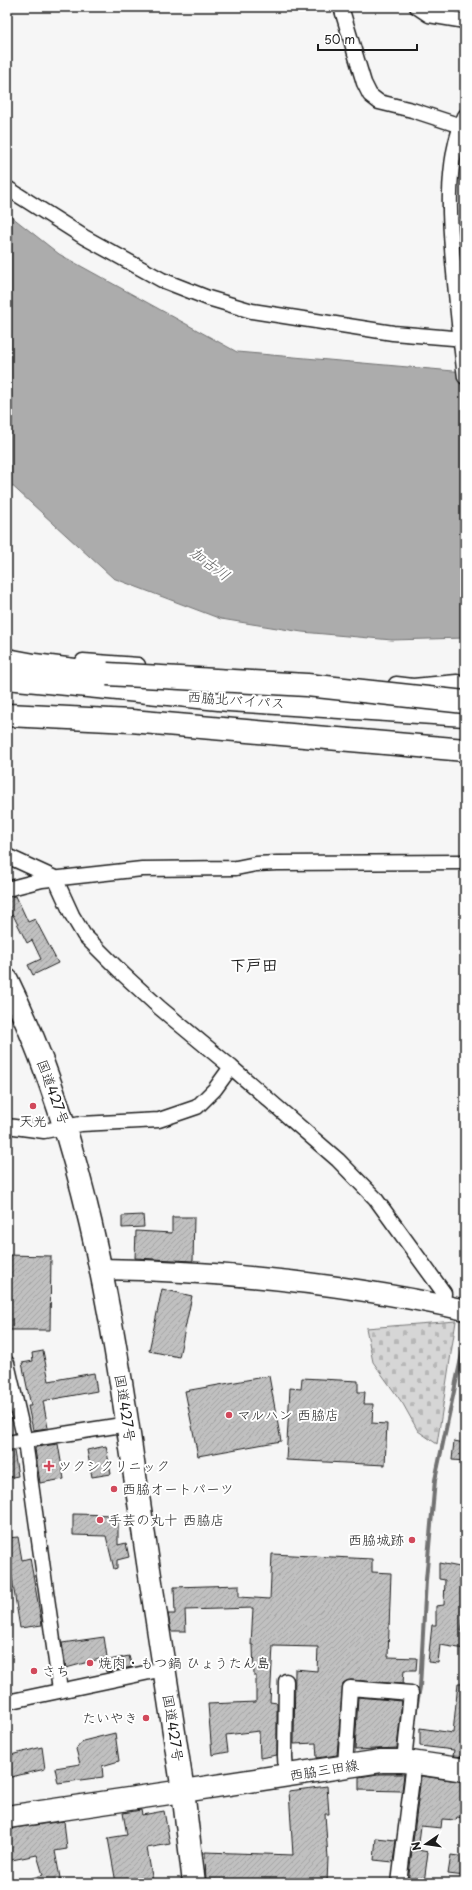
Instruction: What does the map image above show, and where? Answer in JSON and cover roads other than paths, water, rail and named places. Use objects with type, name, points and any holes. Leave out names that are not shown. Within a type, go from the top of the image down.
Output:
[{"type":"main road","points":[[7,661],[34,666],[107,674],[308,685],[465,702]]},
{"type":"main road","name":"西脇北バイパス","points":[[7,678],[103,689],[229,700],[465,714]]},
{"type":"main road","points":[[7,715],[131,721],[465,750]]},
{"type":"main road","name":"国道427号","points":[[7,980],[38,1052],[66,1126],[101,1270],[128,1424],[183,1791],[194,1883]]},
{"type":"main road","name":"西脇三田線","points":[[183,1791],[382,1761],[409,1762],[465,1770]]},
{"type":"main road","points":[[7,1817],[183,1791]]},
{"type":"street","points":[[341,7],[364,83],[370,95],[379,102],[463,121],[460,143],[451,181],[451,236],[463,339],[465,377]]},
{"type":"street","points":[[417,7],[429,15],[465,21]]},
{"type":"street","points":[[7,188],[84,237],[156,276],[208,298],[252,311],[393,333],[463,339]]},
{"type":"street","points":[[73,660],[413,686],[465,683]]},
{"type":"street","points":[[7,661],[60,680],[118,687],[407,701],[465,689]]},
{"type":"street","points":[[7,856],[55,878],[72,915],[84,935],[160,1008],[231,1067],[338,1160],[375,1198],[444,1293],[443,1305]]},
{"type":"street","points":[[7,889],[55,878],[142,869],[236,868],[256,864],[277,863],[465,862]]},
{"type":"street","points":[[7,1126],[44,1131],[81,1124],[159,1120],[197,1107],[214,1090],[231,1067]]},
{"type":"street","points":[[101,1270],[185,1273],[282,1282],[362,1291],[465,1310]]},
{"type":"street","points":[[7,1363],[25,1441],[60,1690]]},
{"type":"street","points":[[7,1443],[128,1424]]},
{"type":"street","points":[[7,1702],[164,1669]]},
{"type":"street","points":[[286,1681],[286,1776]]},
{"type":"street","points":[[345,1766],[350,1688],[411,1693],[409,1762],[399,1883]]},
{"type":"water","name":"加古川","points":[[7,213],[59,254],[237,352],[465,372],[465,638],[392,640],[302,632],[221,619],[113,578],[7,481]]},
{"type":"waterway","points":[[415,1715],[420,1687],[426,1580],[435,1480],[465,1340]]},
{"type":"place","name":"天光","points":[[33,1106]]},
{"type":"place","name":"マルハン 西脇店","points":[[229,1415]]},
{"type":"place","name":"ツクシクリニック","points":[[49,1466]]},
{"type":"place","name":"西脇オートパーツ","points":[[114,1489]]},
{"type":"place","name":"手芸の丸十 西脇店","points":[[100,1520]]},
{"type":"place","name":"西脇城跡","points":[[412,1540]]},
{"type":"place","name":"焼肉・もつ鍋 ひょうたん島","points":[[90,1663]]},
{"type":"place","name":"さち","points":[[34,1671]]},
{"type":"place","name":"たいやき","points":[[146,1718]]},
{"type":"district","name":"下戸田","points":[[254,965]]}]
